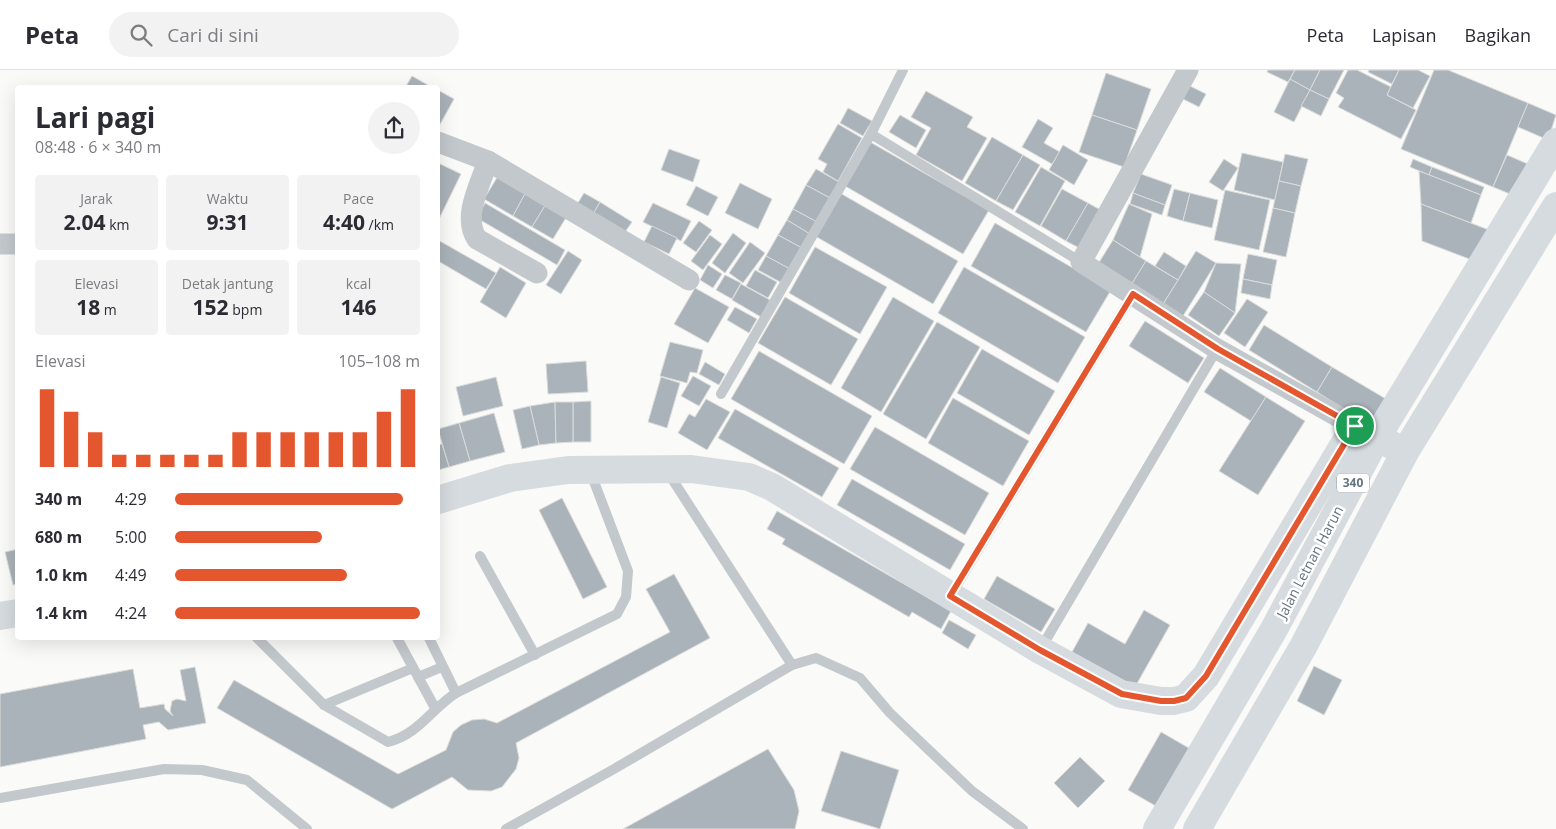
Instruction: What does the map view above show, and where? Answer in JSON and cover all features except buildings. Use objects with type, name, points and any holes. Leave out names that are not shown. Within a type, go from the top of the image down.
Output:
[{"type":"main road","name":"Jalan Letnan Harun","points":[[1157,829],[1273,631],[1366,432],[1556,142]]},
{"type":"main road","name":"340","points":[[1197,829],[1303,647],[1405,452],[1556,206]]},
{"type":"main road","points":[[440,499],[510,478],[568,470],[678,469],[727,473],[749,477],[772,486],[1040,650],[1122,694],[1161,701],[1186,698],[1206,676],[1366,432],[1405,452]]},
{"type":"main road","points":[[0,616],[15,613]]},
{"type":"street","points":[[1188,70],[1081,262],[1218,349],[1366,432]]},
{"type":"street","points":[[440,143],[488,161],[689,280]]},
{"type":"street","points":[[488,161],[472,210],[472,231],[477,239],[537,272]]},
{"type":"street","points":[[0,244],[15,244]]},
{"type":"lane","points":[[721,394],[871,134],[903,70]]},
{"type":"lane","points":[[871,134],[1081,262]]},
{"type":"lane","points":[[950,596],[1133,294]]},
{"type":"lane","points":[[1040,650],[1218,349]]},
{"type":"lane","points":[[678,469],[792,665]]},
{"type":"lane","points":[[259,640],[324,705],[388,742],[400,738],[425,722],[435,708],[456,693],[618,614],[626,597],[628,571],[590,470]]},
{"type":"lane","points":[[480,556],[535,655]]},
{"type":"lane","points":[[397,640],[435,708]]},
{"type":"lane","points":[[430,640],[456,693]]},
{"type":"lane","points":[[506,829],[614,769],[792,665],[816,658],[860,678],[890,713],[972,791],[1023,829]]},
{"type":"lane","points":[[324,705],[416,672],[442,667]]},
{"type":"lane","points":[[0,798],[164,769],[202,770],[247,780],[307,829]]},
{"type":"route","points":[[1133,294],[1218,349],[1355,426],[1324,481],[1206,676],[1186,698],[1174,701],[1161,701],[1122,694],[1040,650],[950,596],[1133,294]]}]
